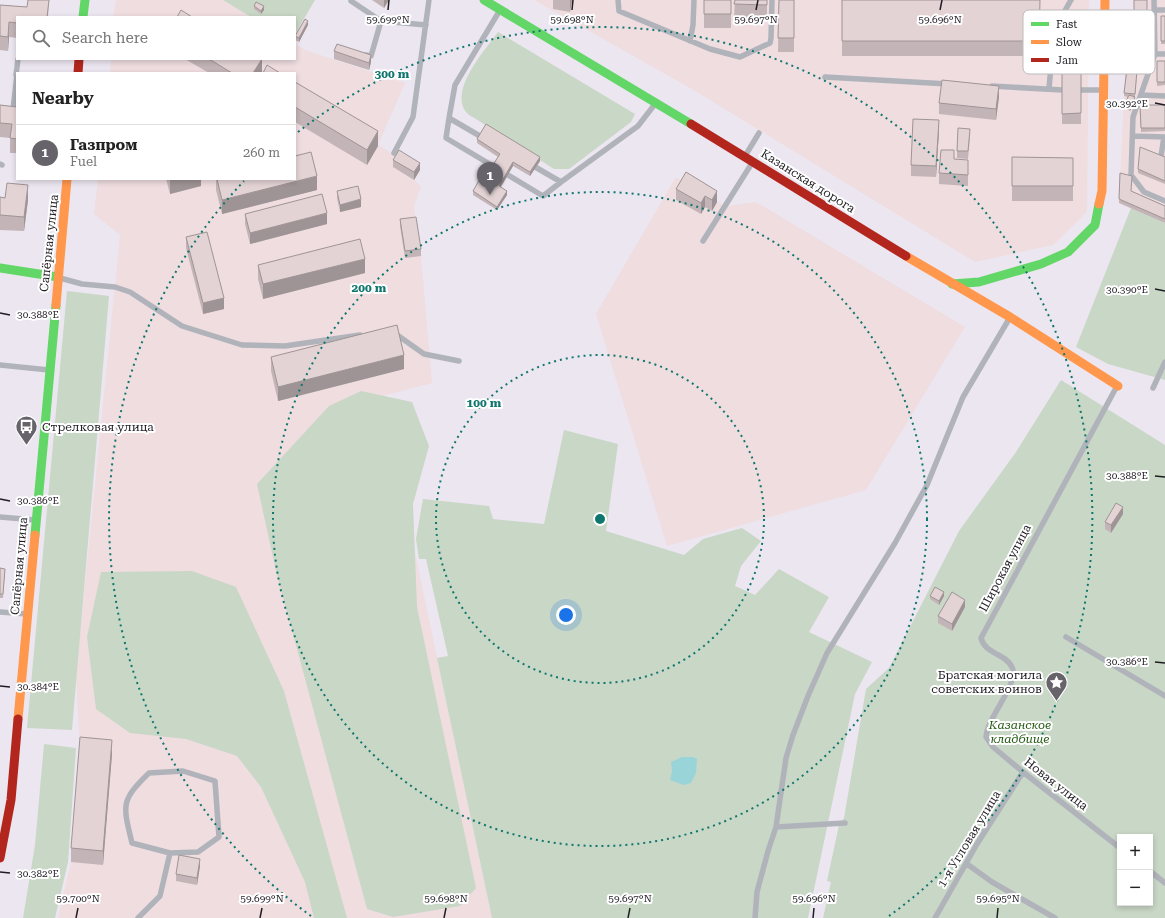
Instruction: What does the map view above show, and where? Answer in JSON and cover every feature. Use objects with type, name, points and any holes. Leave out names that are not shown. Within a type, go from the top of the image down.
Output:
[{"type":"street","points":[[84,16],[85,0]]},
{"type":"street","name":"Казанская дорога","points":[[484,0],[749,158],[952,284],[1010,316],[1118,386]]},
{"type":"street","points":[[1105,0],[1105,10]]},
{"type":"street","points":[[78,72],[79,60]]},
{"type":"street","points":[[952,284],[979,282],[1041,264],[1068,252],[1095,225],[1102,191],[1103,74]]},
{"type":"street","name":"Сапёрная улица","points":[[0,858],[11,800],[35,520],[67,180]]},
{"type":"street","points":[[0,268],[58,277]]},
{"type":"lane","points":[[351,0],[381,21],[426,25]]},
{"type":"lane","points":[[394,153],[413,117],[429,0]]},
{"type":"lane","points":[[618,0],[619,11],[710,49],[740,57],[770,43],[772,0]]},
{"type":"lane","points":[[690,41],[693,25],[694,0]]},
{"type":"lane","points":[[1065,10],[1071,0]]},
{"type":"lane","points":[[1154,0],[1154,10],[1165,10]]},
{"type":"lane","points":[[500,10],[456,84],[448,118],[446,138],[542,196],[638,126],[656,103]]},
{"type":"lane","points":[[356,52],[371,56],[381,21]]},
{"type":"lane","points":[[1155,54],[1165,54]]},
{"type":"lane","points":[[17,72],[18,60]]},
{"type":"lane","points":[[1049,89],[1050,74]]},
{"type":"lane","points":[[1148,74],[1133,117],[1131,175],[1144,192],[1165,201]]},
{"type":"lane","points":[[825,77],[957,84]]},
{"type":"lane","points":[[13,109],[16,84]]},
{"type":"lane","points":[[988,86],[1062,90]]},
{"type":"lane","points":[[1081,90],[1103,90]]},
{"type":"lane","points":[[1141,95],[1165,96]]},
{"type":"lane","points":[[448,118],[488,140]]},
{"type":"lane","points":[[703,240],[749,158],[760,133]]},
{"type":"lane","points":[[1132,136],[1164,137],[1163,157],[1154,153]]},
{"type":"lane","points":[[1132,144],[1139,147]]},
{"type":"lane","points":[[522,159],[562,182]]},
{"type":"lane","points":[[58,277],[82,284],[115,287],[130,292],[182,326],[242,345],[285,346],[369,334]]},
{"type":"lane","points":[[755,918],[758,892],[768,851],[776,827],[786,758],[793,735],[827,653],[895,543],[927,485],[962,398],[1010,316]]},
{"type":"lane","points":[[384,331],[391,330],[424,354],[459,361]]},
{"type":"lane","points":[[1153,388],[1165,362]]},
{"type":"lane","points":[[0,366],[49,370]]},
{"type":"lane","name":"Широкая улица","points":[[986,731],[988,723],[1011,683],[1013,673],[1012,667],[1008,662],[985,647],[981,638],[983,632],[1118,386]]},
{"type":"lane","points":[[0,517],[35,520]]},
{"type":"lane","points":[[0,612],[27,614]]},
{"type":"lane","points":[[1066,636],[1165,696]]},
{"type":"lane","name":"Новая улица","points":[[986,731],[986,737],[993,747],[1117,846]]},
{"type":"lane","points":[[183,771],[214,781],[219,837],[198,852],[170,853],[132,843],[124,810],[132,790],[149,773],[183,771]]},
{"type":"lane","name":"1-я Угловая улица","points":[[935,918],[976,844],[1023,772]]},
{"type":"lane","points":[[776,827],[845,823]]},
{"type":"lane","points":[[138,918],[160,896],[170,853]]},
{"type":"lane","points":[[966,864],[992,882],[1055,918]]},
{"type":"lane","points":[[1153,873],[1165,883]]},
{"type":"shaded area","points":[[116,0],[223,0],[249,16],[113,16]]},
{"type":"shaded area","points":[[534,0],[1089,0],[1089,10],[1023,10],[1023,74],[1088,74],[1087,212],[1053,245],[975,262],[692,89]]},
{"type":"shaded area","points":[[1134,0],[1165,0],[1165,223],[1119,203],[1125,74],[1155,74],[1155,10],[1134,10]]},
{"type":"shaded area","points":[[296,45],[305,50],[405,83],[378,145],[419,170],[414,180],[421,186],[414,207],[421,256],[432,383],[382,396],[492,918],[58,918],[71,862],[80,751],[76,674],[120,235],[94,214],[98,180],[296,180],[296,72],[110,72],[111,60],[296,60]]},
{"type":"shaded area","points":[[676,177],[725,206],[756,202],[965,327],[866,490],[667,546],[596,314]]},
{"type":"green space","points":[[223,0],[315,0],[296,32],[296,16],[249,16]]},
{"type":"green space","points":[[498,32],[635,114],[631,122],[569,169],[554,169],[469,115],[462,103],[462,93],[465,82],[478,59]]},
{"type":"green space","points":[[1131,208],[1165,223],[1165,380],[1108,364],[1076,347]]},
{"type":"green space","points":[[67,291],[109,296],[72,730],[27,728]]},
{"type":"green space","name":"Казанское кладбище","points":[[1061,380],[1165,445],[1165,918],[823,918],[831,882],[827,881],[839,825],[844,818],[866,689],[889,668],[959,531],[1016,452]]},
{"type":"green space","points":[[361,391],[412,402],[429,446],[413,504],[417,607],[476,888],[460,906],[393,917],[367,909],[276,571],[257,484],[329,406]]},
{"type":"green space","points":[[564,430],[618,444],[606,531],[684,555],[703,539],[742,528],[761,541],[741,566],[735,586],[755,595],[779,569],[829,597],[809,632],[872,662],[855,694],[808,918],[492,918],[437,658],[448,656],[426,559],[419,559],[416,539],[423,499],[489,506],[493,519],[544,524]]},
{"type":"green space","points":[[192,571],[236,587],[284,691],[347,918],[314,918],[305,882],[261,787],[237,756],[186,739],[130,733],[96,709],[87,637],[101,572]]},
{"type":"green space","points":[[44,744],[76,748],[68,862],[55,918],[23,918],[35,845]]},
{"type":"water","points":[[682,757],[693,757],[697,759],[696,773],[691,783],[684,785],[670,780],[672,771],[671,762]]},
{"type":"building","points":[[28,0],[49,0],[47,16],[16,16],[16,23],[9,22],[8,37],[0,36],[0,5],[27,7]]},
{"type":"building","points":[[704,0],[731,0],[731,14],[704,14]]},
{"type":"building","points":[[735,0],[767,0],[767,5],[734,4]]},
{"type":"building","points":[[779,0],[794,0],[794,38],[778,38]]},
{"type":"building","points":[[842,0],[1040,0],[1040,10],[1023,10],[1023,41],[842,41]]},
{"type":"building","points":[[1134,0],[1147,0],[1147,10],[1134,10]]},
{"type":"building","points":[[256,2],[264,6],[261,11],[254,6]]},
{"type":"building","points":[[181,10],[190,16],[178,16]]},
{"type":"building","points":[[1161,16],[1165,16],[1165,41],[1161,41]]},
{"type":"building","points":[[305,19],[308,21],[299,38],[296,36]]},
{"type":"building","points":[[337,44],[371,55],[369,63],[334,51]]},
{"type":"building","points":[[211,60],[261,60],[254,72],[230,72]]},
{"type":"building","points":[[1157,61],[1165,61],[1165,82],[1157,82]]},
{"type":"building","points":[[267,65],[278,72],[264,72]]},
{"type":"building","points":[[1062,74],[1081,74],[1081,113],[1062,114]]},
{"type":"building","points":[[1126,74],[1137,74],[1135,94],[1124,93]]},
{"type":"building","points":[[942,80],[999,86],[996,109],[939,103]]},
{"type":"building","points":[[296,83],[378,131],[367,150],[296,108]]},
{"type":"building","points":[[1129,95],[1135,97],[1130,107],[1124,105]]},
{"type":"building","points":[[0,105],[16,107],[16,139],[10,138],[12,124],[0,123]]},
{"type":"building","points":[[1140,105],[1165,105],[1165,128],[1141,128]]},
{"type":"building","points":[[913,119],[939,120],[936,166],[911,165]]},
{"type":"building","points":[[486,124],[540,157],[530,172],[513,162],[499,186],[507,191],[497,207],[473,191],[482,175],[485,177],[500,154],[477,139]]},
{"type":"building","points":[[958,128],[970,129],[968,151],[957,151]]},
{"type":"building","points":[[1140,147],[1165,157],[1165,181],[1138,169]]},
{"type":"building","points":[[399,150],[420,163],[414,172],[393,160]]},
{"type":"building","points":[[941,150],[954,150],[954,159],[968,160],[968,175],[939,173]]},
{"type":"building","points":[[311,152],[317,176],[222,200],[217,180],[296,180],[296,156]]},
{"type":"building","points":[[1012,157],[1073,158],[1073,186],[1012,186]]},
{"type":"building","points":[[686,172],[717,191],[712,200],[705,196],[701,203],[676,189]]},
{"type":"building","points":[[1120,173],[1132,176],[1131,191],[1165,206],[1165,219],[1119,199]]},
{"type":"building","points":[[7,183],[28,185],[24,217],[0,215],[0,197],[5,198]]},
{"type":"building","points":[[358,186],[361,199],[340,205],[337,191]]},
{"type":"building","points":[[322,194],[327,213],[250,233],[245,214]]},
{"type":"building","points":[[416,217],[421,249],[405,251],[400,219]]},
{"type":"building","points":[[207,232],[224,298],[203,303],[186,237]]},
{"type":"building","points":[[360,239],[365,259],[263,284],[258,265]]},
{"type":"building","points":[[397,325],[404,355],[278,387],[271,357]]},
{"type":"building","points":[[1116,503],[1123,507],[1111,525],[1105,522]]},
{"type":"building","points":[[0,568],[5,569],[3,594],[0,594]]},
{"type":"building","points":[[935,587],[944,592],[939,601],[930,596]]},
{"type":"building","points":[[952,592],[965,600],[952,624],[938,616]]},
{"type":"building","points":[[80,737],[112,740],[103,851],[71,848]]},
{"type":"building","points":[[179,855],[200,859],[197,878],[176,874]]},
{"type":"traffic: fast","points":[[83,16],[85,0]]},
{"type":"traffic: fast","points":[[484,0],[691,124]]},
{"type":"traffic: fast","points":[[952,284],[979,282],[1041,264],[1068,252],[1095,225],[1099,204]]},
{"type":"traffic: fast","points":[[0,268],[58,277]]},
{"type":"traffic: fast","points":[[35,535],[56,305]]},
{"type":"traffic: slow","points":[[1105,0],[1105,10]]},
{"type":"traffic: slow","points":[[1099,204],[1102,191],[1104,74]]},
{"type":"traffic: slow","points":[[56,305],[67,180]]},
{"type":"traffic: slow","points":[[906,256],[1010,317],[1118,386]]},
{"type":"traffic: slow","points":[[18,719],[35,535]]},
{"type":"traffic: jam","points":[[78,72],[79,60]]},
{"type":"traffic: jam","points":[[691,124],[906,256]]},
{"type":"traffic: jam","points":[[0,858],[11,800],[18,719]]},
{"type":"place","name":"Газпром","points":[[490,195]]},
{"type":"place","name":"Стрелковая улица","points":[[26,446]]},
{"type":"place","name":"Братская могила советских воинов","points":[[1057,702]]}]
